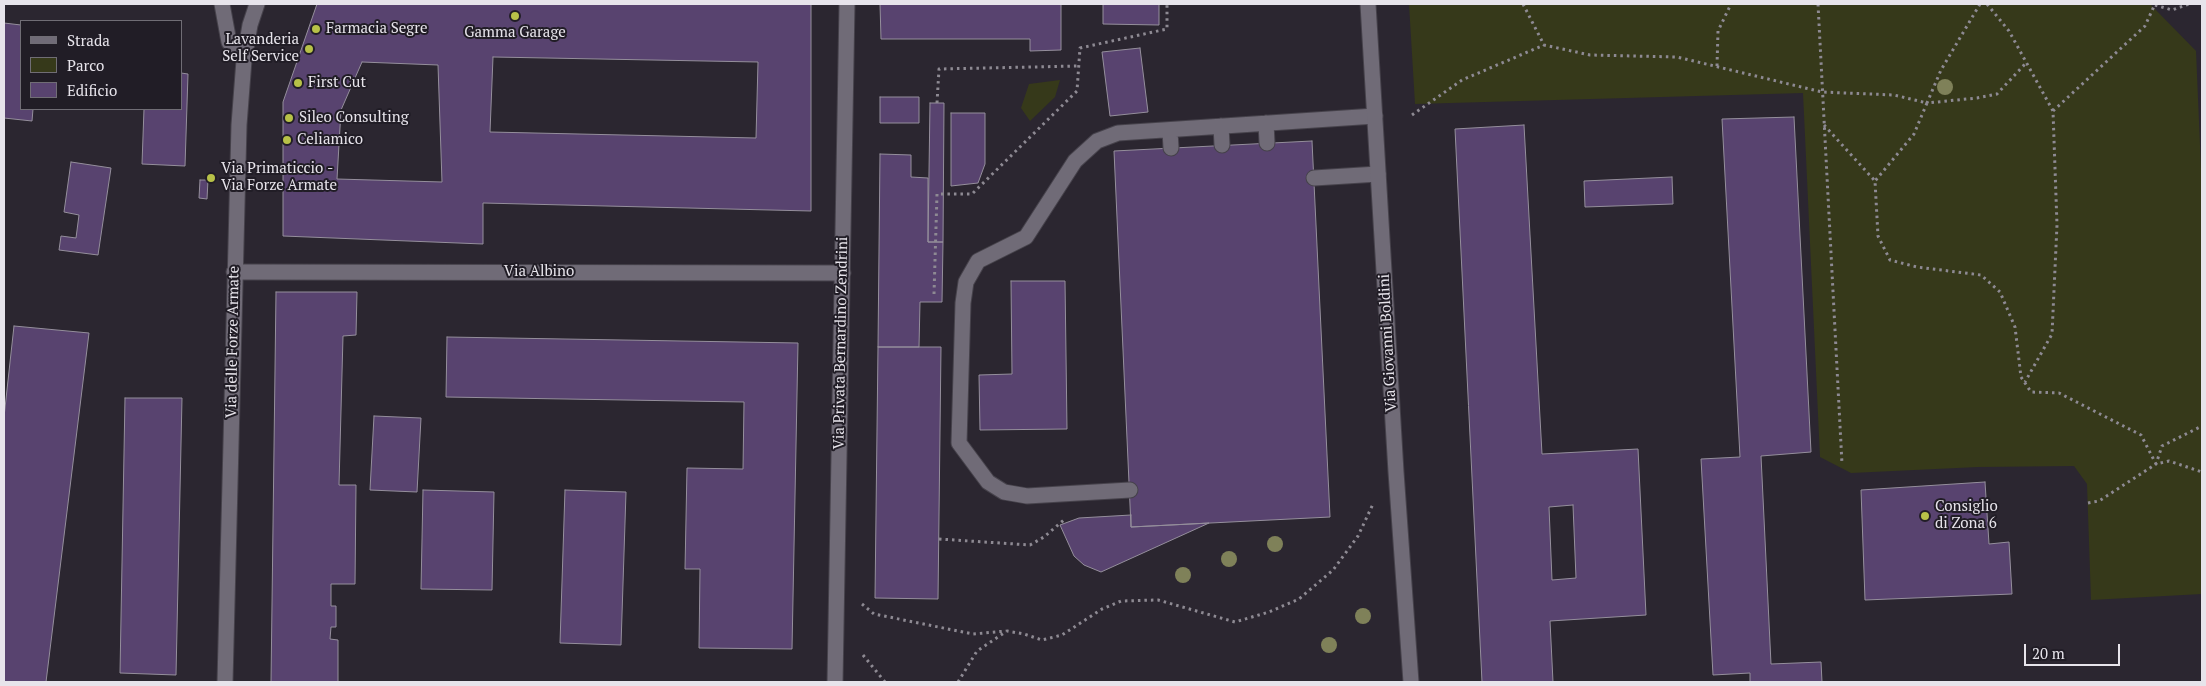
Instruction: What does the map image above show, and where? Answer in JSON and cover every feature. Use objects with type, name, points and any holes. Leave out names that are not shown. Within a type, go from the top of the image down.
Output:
[{"type":"street","points":[[222,4],[229,42],[244,60]]},
{"type":"street","name":"Via delle Forze Armate","points":[[225,682],[239,125],[244,60],[250,25],[257,4]]},
{"type":"street","name":"Via Privata Bernardino Zendrini","points":[[835,682],[847,4]]},
{"type":"street","name":"Via Giovanni Boldini","points":[[1368,4],[1396,472],[1411,682]]},
{"type":"street","points":[[1130,490],[1027,496],[1004,492],[988,482],[959,442],[963,303],[966,282],[978,262],[1026,237],[1075,161],[1097,141],[1118,133],[1375,116]]},
{"type":"street","points":[[1266,124],[1267,143]]},
{"type":"street","points":[[1221,126],[1222,145]]},
{"type":"street","points":[[1170,131],[1171,148]]},
{"type":"street","points":[[1314,178],[1378,174]]},
{"type":"street","name":"Via Albino","points":[[234,272],[843,273]]},
{"type":"path","points":[[934,294],[937,194],[972,194],[1077,91],[1080,48],[1168,28],[1167,4]]},
{"type":"path","points":[[1523,4],[1544,45]]},
{"type":"path","points":[[1717,66],[1718,31],[1731,4]]},
{"type":"path","points":[[1818,4],[1842,464]]},
{"type":"path","points":[[1875,181],[1914,134],[1941,70],[1980,4]]},
{"type":"path","points":[[1987,4],[2009,30],[2053,111],[2057,225],[2052,334],[2024,382]]},
{"type":"path","points":[[2053,111],[2145,26],[2155,4],[2172,10],[2189,4]]},
{"type":"path","points":[[1412,115],[1462,80],[1544,45],[1590,54],[1677,57],[1822,92],[1894,95],[1927,103],[1997,94],[2026,63]]},
{"type":"path","points":[[937,103],[939,69],[1078,66]]},
{"type":"path","points":[[1824,125],[1875,181],[1878,236],[1890,260],[1917,267],[1981,275],[2000,292],[2015,327],[2021,377],[2031,392],[2059,393],[2141,435],[2156,464]]},
{"type":"path","points":[[2156,464],[2162,446],[2202,426]]},
{"type":"path","points":[[2088,503],[2099,501],[2156,464],[2169,461],[2202,472]]},
{"type":"path","points":[[862,604],[874,614],[973,634],[1007,631],[1042,640],[1062,635],[1102,609],[1121,601],[1158,600],[1235,622],[1269,612],[1299,599],[1333,570],[1358,536],[1374,501]]},
{"type":"path","points":[[939,539],[1030,545],[1044,537],[1066,518]]},
{"type":"path","points":[[958,682],[976,651],[1007,631]]},
{"type":"path","points":[[863,655],[885,682]]},
{"type":"green space","points":[[1409,4],[2150,4],[2196,51],[2202,192],[2202,594],[2091,600],[2087,484],[2074,466],[1978,467],[1851,473],[1820,457],[1803,93],[1415,104]]},
{"type":"green space","points":[[1060,80],[1055,97],[1030,121],[1021,108],[1029,84]]},
{"type":"building","points":[[317,4],[811,4],[811,211],[483,203],[483,244],[283,236],[283,102]],"holes":[[[493,57],[758,62],[756,138],[490,132]],[[362,62],[438,65],[442,182],[337,179],[341,110]]]},
{"type":"building","points":[[880,4],[1061,4],[1061,50],[1030,51],[1030,39],[881,39]]},
{"type":"building","points":[[1103,4],[1159,4],[1159,25],[1103,24]]},
{"type":"building","points":[[4,23],[20,25],[20,110],[33,110],[32,121],[4,118]]},
{"type":"building","points":[[1140,48],[1148,112],[1110,116],[1102,52]]},
{"type":"building","points":[[182,73],[188,74],[185,166],[142,164],[144,110],[182,110]]},
{"type":"building","points":[[880,97],[919,97],[919,123],[880,123]]},
{"type":"building","points":[[930,103],[944,103],[943,242],[928,242]]},
{"type":"building","points":[[951,113],[985,113],[985,164],[978,183],[951,186]]},
{"type":"building","points":[[1794,117],[1811,452],[1761,456],[1771,664],[1821,662],[1822,682],[1750,682],[1750,673],[1713,675],[1701,459],[1740,457],[1722,119]]},
{"type":"building","points":[[1524,125],[1542,454],[1638,449],[1646,615],[1550,621],[1553,682],[1482,682],[1455,129]],"holes":[[[1573,505],[1576,578],[1552,580],[1549,507]]]},
{"type":"building","points":[[1312,141],[1330,517],[1131,527],[1114,151]]},
{"type":"building","points":[[880,154],[911,155],[911,177],[928,178],[928,242],[943,242],[942,302],[920,302],[919,347],[878,347]]},
{"type":"building","points":[[71,162],[111,168],[98,255],[59,250],[61,236],[76,238],[79,215],[64,212]]},
{"type":"building","points":[[1672,177],[1673,204],[1585,207],[1584,181]]},
{"type":"building","points":[[200,180],[208,180],[207,199],[199,198]]},
{"type":"building","points":[[1011,281],[1065,281],[1067,429],[980,430],[979,375],[1012,374]]},
{"type":"building","points":[[276,292],[357,292],[356,335],[343,336],[339,485],[356,485],[355,584],[331,584],[331,606],[336,606],[336,627],[331,627],[330,639],[338,640],[338,682],[271,682]]},
{"type":"building","points":[[14,326],[89,333],[46,682],[4,682],[4,417]]},
{"type":"building","points":[[447,337],[798,343],[792,649],[699,648],[700,569],[685,569],[687,468],[743,469],[744,402],[446,397]]},
{"type":"building","points":[[878,347],[941,347],[938,599],[875,598]]},
{"type":"building","points":[[125,398],[182,398],[176,675],[120,673]]},
{"type":"building","points":[[374,416],[421,418],[417,492],[370,490]]},
{"type":"building","name":"Consiglio di Zona 6","points":[[1985,482],[1989,544],[2009,542],[2012,594],[1865,600],[1861,490]]},
{"type":"building","points":[[423,490],[494,492],[492,590],[421,589]]},
{"type":"building","points":[[565,490],[626,492],[621,645],[560,643]]},
{"type":"building","points":[[1131,515],[1131,527],[1209,523],[1101,572],[1084,565],[1074,556],[1060,525],[1079,518]]},
{"type":"place","name":"Gamma Garage","points":[[515,16]]},
{"type":"place","name":"Farmacia Segre","points":[[316,29]]},
{"type":"place","name":"Lavanderia Self Service","points":[[309,49]]},
{"type":"place","name":"First Cut","points":[[298,83]]},
{"type":"place","name":"Sileo Consulting","points":[[289,118]]},
{"type":"place","name":"Celiamico","points":[[287,140]]},
{"type":"place","name":"Via Primaticcio - Via Forze Armate","points":[[211,178]]},
{"type":"place","name":"Consiglio di Zona 6","points":[[1925,516]]}]
